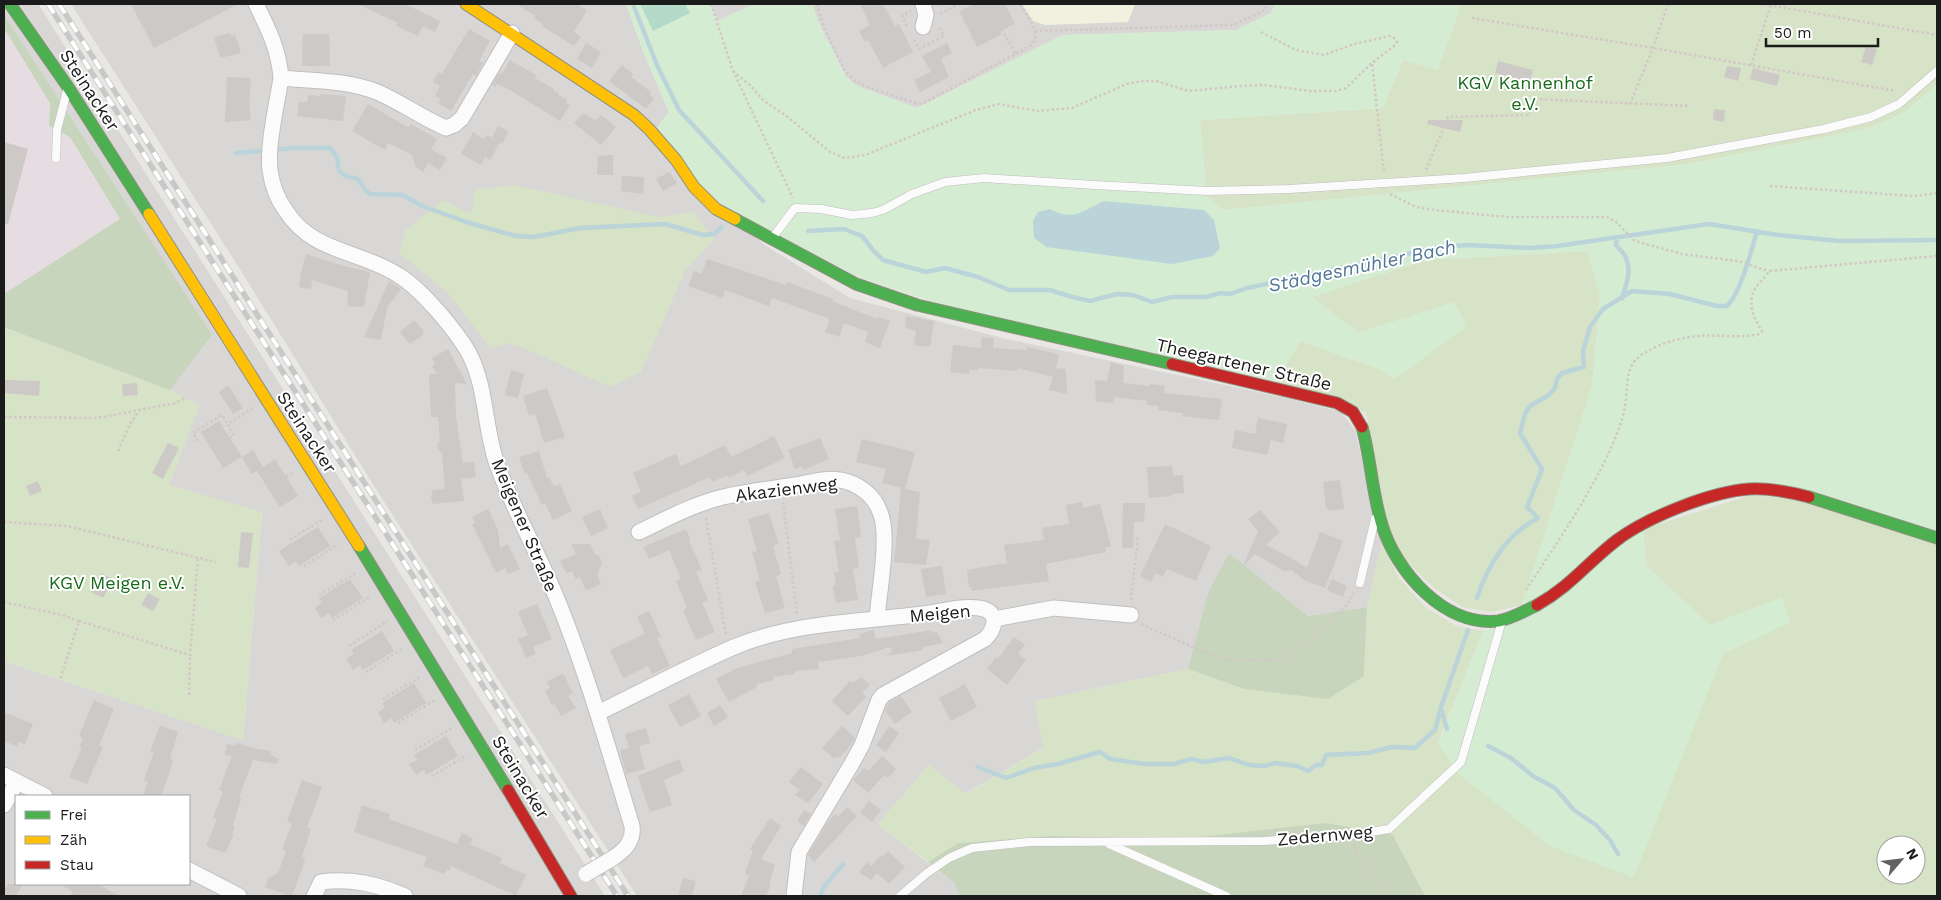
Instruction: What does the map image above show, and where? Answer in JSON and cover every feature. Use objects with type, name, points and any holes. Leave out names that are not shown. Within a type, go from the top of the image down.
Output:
[{"type":"street","name":"Steinacker","points":[[10,4],[68,87],[371,564],[568,891]]},
{"type":"street","name":"Meigener Straße","points":[[256,4],[274,42],[280,65],[281,78],[270,163],[272,181],[279,200],[293,222],[312,238],[399,275],[432,306],[464,345],[473,360],[481,386],[497,464],[558,601],[575,645],[598,712],[633,830],[630,843],[622,852],[586,874],[568,891]]},
{"type":"street","name":"Theegartener Straße","points":[[466,4],[634,115],[650,129],[676,160],[694,187],[716,209],[856,284],[917,305],[1324,400],[1346,407],[1356,414],[1361,426],[1377,510],[1392,552],[1404,570],[1426,593],[1445,607],[1466,617],[1491,621],[1502,620],[1527,610],[1559,591],[1618,540],[1646,523],[1702,500],[1734,491],[1763,489],[1795,493],[1937,538]]},
{"type":"street","points":[[923,4],[926,15],[923,27]]},
{"type":"street","points":[[281,78],[326,81],[362,87],[399,102],[446,128],[454,125],[462,118],[512,33]]},
{"type":"street","name":"Akazienweg","points":[[638,532],[686,510],[722,497],[749,491],[832,479],[850,482],[869,494],[878,508],[883,522],[884,536],[878,618]]},
{"type":"street","name":"Meigen","points":[[598,712],[728,650],[769,634],[878,618],[977,608],[984,610],[994,619],[995,625],[992,632],[979,643],[883,695],[879,700],[862,745],[799,852],[794,896]]},
{"type":"street","points":[[994,619],[1054,608],[1131,615]]},
{"type":"street","points":[[4,805],[10,778],[43,795]]},
{"type":"street","points":[[190,871],[239,896]]},
{"type":"street","points":[[314,896],[321,882],[340,879],[372,885],[405,896]]},
{"type":"lane","points":[[772,239],[796,208],[821,209],[852,215],[872,213],[883,210],[912,194],[945,182],[984,178],[1207,191],[1290,189],[1422,181],[1667,158],[1824,130],[1871,117],[1887,110],[1912,94],[1937,71]]},
{"type":"lane","points":[[56,158],[57,130],[68,87]]},
{"type":"lane","points":[[1360,583],[1377,510]]},
{"type":"lane","name":"Zedernweg","points":[[900,896],[927,873],[949,858],[972,848],[1030,842],[1263,841],[1352,835],[1390,828],[1461,762],[1502,620]]},
{"type":"lane","name":"Zedernweg","points":[[1105,842],[1226,896]]},
{"type":"path","points":[[711,4],[733,71],[788,184],[796,208]]},
{"type":"path","points":[[817,4],[824,28],[846,71],[854,80],[913,104],[924,103],[1032,45],[1035,41],[1035,31],[1020,4]]},
{"type":"path","points":[[934,17],[959,4]]},
{"type":"path","points":[[1035,31],[1233,26],[1265,10],[1268,4]]},
{"type":"path","points":[[1630,104],[1653,48],[1668,4]]},
{"type":"path","points":[[1764,4],[1937,34]]},
{"type":"path","points":[[1751,65],[1771,5]]},
{"type":"path","points":[[1472,18],[1912,94]]},
{"type":"path","points":[[1000,25],[1016,54]]},
{"type":"path","points":[[733,71],[751,86],[764,101],[788,117],[830,152],[844,158],[865,155],[976,110],[999,104],[1038,111],[1072,108],[1127,84],[1142,81],[1156,80],[1188,91],[1264,85],[1310,91],[1336,91],[1346,88],[1397,42],[1390,36],[1354,44],[1324,55],[1296,50],[1261,32]]},
{"type":"path","points":[[1372,63],[1385,183],[1388,193],[1416,207],[1508,217],[1607,217],[1621,226],[1635,241],[1682,254],[1737,261],[1770,271],[1937,256]]},
{"type":"path","points":[[1422,181],[1448,117],[1528,115],[1535,99],[1689,106]]},
{"type":"path","points":[[1770,186],[1914,196],[1937,193]]},
{"type":"path","points":[[1522,596],[1605,460],[1624,411],[1627,374],[1631,365],[1636,359],[1652,349],[1684,338],[1759,334],[1762,331],[1754,319],[1752,311],[1753,293],[1770,271]]},
{"type":"path","points":[[4,417],[98,418],[176,403],[185,397]]},
{"type":"path","points":[[228,424],[257,406]]},
{"type":"path","points":[[118,451],[130,424],[139,411]]},
{"type":"path","points":[[198,441],[193,433],[222,415],[234,436],[230,438]]},
{"type":"path","name":"Akazienweg","points":[[784,508],[799,629]]},
{"type":"path","points":[[290,540],[326,517]]},
{"type":"path","points":[[4,522],[66,526],[216,562]]},
{"type":"path","points":[[708,530],[728,650]]},
{"type":"path","points":[[1138,538],[1131,598],[1131,615],[1141,625],[1218,657],[1233,661],[1283,658],[1317,633],[1348,604],[1360,583]]},
{"type":"path","points":[[304,566],[342,542]]},
{"type":"path","points":[[189,695],[190,655],[198,558]]},
{"type":"path","points":[[319,595],[359,570]]},
{"type":"path","points":[[333,620],[374,594]]},
{"type":"path","points":[[4,602],[62,615],[190,655]]},
{"type":"path","points":[[349,646],[390,620]]},
{"type":"path","points":[[60,680],[79,621]]},
{"type":"path","points":[[366,672],[406,646]]},
{"type":"path","points":[[383,699],[424,675]]},
{"type":"path","points":[[398,724],[438,698]]},
{"type":"path","points":[[415,750],[455,726]]},
{"type":"path","points":[[432,776],[470,752]]},
{"type":"path","points":[[1352,835],[1358,857],[1372,871],[1388,896]]},
{"type":"shaded area","points":[[4,4],[38,4],[605,896],[4,896],[4,661],[243,740],[262,513],[169,485],[199,405],[4,327],[4,294],[120,219],[4,28]]},
{"type":"shaded area","points":[[71,4],[754,4],[717,21],[642,49],[669,112],[657,127],[763,244],[850,298],[1006,339],[1286,398],[1341,412],[1355,430],[1382,543],[1367,607],[1308,616],[1229,553],[1208,592],[1188,669],[1035,701],[1044,747],[965,794],[929,765],[878,824],[954,883],[960,896],[637,896],[374,486],[238,266]]},
{"type":"shaded area","points":[[812,4],[1275,4],[1271,13],[1236,30],[1063,35],[917,108],[855,85],[846,77],[818,21]]},
{"type":"shaded area","points":[[1022,4],[1135,4],[1128,22],[1045,25],[1033,21]]},
{"type":"shaded area","points":[[4,15],[212,335],[170,390],[4,327],[4,294],[120,219],[70,137],[49,126],[50,103],[4,28]]},
{"type":"shaded area","points":[[4,28],[50,103],[49,126],[70,137],[120,219],[4,294]]},
{"type":"shaded area","points":[[212,335],[239,377],[200,405],[170,390]]},
{"type":"shaded area","points":[[1229,553],[1308,616],[1367,607],[1364,676],[1328,699],[1244,689],[1188,669],[1208,592]]},
{"type":"shaded area","points":[[1326,823],[1393,835],[1425,896],[960,896],[954,883],[928,862],[958,843],[1049,836],[1191,838]]},
{"type":"green space","points":[[626,4],[711,4],[718,21],[754,4],[812,4],[818,21],[846,77],[855,85],[917,108],[1063,35],[1236,30],[1271,13],[1275,4],[1461,4],[1438,70],[1403,60],[1383,108],[1200,120],[1207,197],[1224,210],[1689,164],[1866,129],[1905,112],[1937,84],[1937,534],[1757,485],[1642,521],[1646,566],[1710,625],[1782,597],[1790,622],[1723,654],[1634,877],[1550,846],[1458,773],[1438,743],[1483,631],[1516,623],[1592,386],[1600,297],[1588,251],[1426,260],[1312,297],[1359,333],[1454,302],[1467,326],[1395,379],[1379,369],[1300,341],[1276,381],[940,304],[861,278],[727,209],[700,185],[657,127],[669,112],[642,49]]},
{"type":"green space","points":[[640,4],[685,4],[690,13],[653,31]]},
{"type":"green space","name":"KGV Kannenhof e.V.","points":[[1461,4],[1937,4],[1937,84],[1906,112],[1866,129],[1689,164],[1224,210],[1207,197],[1200,120],[1383,108],[1403,60],[1438,69]]},
{"type":"green space","points":[[514,185],[659,217],[693,212],[714,239],[685,271],[641,372],[610,387],[524,348],[507,343],[491,348],[447,292],[399,253],[405,231],[443,200],[471,214],[475,190]]},
{"type":"green space","points":[[1588,251],[1600,296],[1592,386],[1522,605],[1492,612],[1462,607],[1433,587],[1406,561],[1385,520],[1366,412],[1276,381],[1300,341],[1379,369],[1395,379],[1454,302],[1359,333],[1311,297],[1426,260]]},
{"type":"green space","name":"KGV Meigen e.V.","points":[[4,327],[170,390],[200,405],[169,485],[262,512],[243,740],[4,661]]},
{"type":"green space","points":[[1751,495],[1808,501],[1937,544],[1937,896],[1425,896],[1393,835],[1191,838],[1049,836],[958,843],[928,862],[878,824],[929,765],[966,794],[1043,748],[1035,701],[1188,669],[1244,689],[1364,676],[1367,607],[1382,543],[1399,578],[1425,607],[1456,626],[1483,631],[1438,742],[1458,773],[1550,845],[1633,877],[1723,654],[1790,621],[1781,598],[1710,625],[1646,566],[1643,529]]},
{"type":"water","points":[[1104,201],[1204,210],[1214,220],[1220,248],[1213,256],[1172,264],[1046,247],[1034,238],[1033,221],[1038,212],[1050,209],[1065,215],[1078,214]]},
{"type":"building","points":[[131,4],[238,4],[154,48]]},
{"type":"building","points":[[358,4],[405,4],[440,21],[435,32],[423,26],[418,36],[396,26],[398,23]]},
{"type":"building","points":[[516,4],[576,4],[587,10],[574,32],[581,37],[574,46],[542,26],[543,24],[534,19],[536,16]]},
{"type":"building","points":[[860,4],[883,4],[895,26],[899,24],[913,52],[883,68],[868,40],[865,42],[859,31],[870,25]]},
{"type":"building","points":[[974,4],[1005,4],[1015,24],[1000,31],[1002,34],[977,47],[959,11]]},
{"type":"building","points":[[469,29],[490,41],[479,61],[483,63],[476,76],[473,74],[451,111],[438,103],[441,99],[435,96],[440,86],[433,82],[438,72],[442,74]]},
{"type":"building","points":[[230,33],[231,36],[235,35],[241,53],[220,58],[214,37]]},
{"type":"building","points":[[303,34],[329,34],[330,66],[302,66]]},
{"type":"building","points":[[586,43],[601,52],[592,68],[577,59]]},
{"type":"building","points":[[947,43],[952,53],[941,59],[949,77],[920,92],[914,80],[931,72],[922,56]]},
{"type":"building","points":[[1866,47],[1877,49],[1872,65],[1861,62]]},
{"type":"building","points":[[510,60],[536,75],[535,78],[554,89],[559,93],[558,95],[567,100],[566,103],[570,105],[560,121],[510,90],[497,84],[495,87],[492,85],[499,73],[502,74]]},
{"type":"building","points":[[1498,61],[1533,70],[1530,82],[1495,73]]},
{"type":"building","points":[[622,65],[633,74],[631,77],[651,92],[649,94],[654,98],[646,109],[609,81]]},
{"type":"building","points":[[1727,66],[1741,68],[1738,81],[1724,77]]},
{"type":"building","points":[[1753,68],[1780,75],[1777,86],[1750,79]]},
{"type":"building","points":[[227,77],[251,78],[249,105],[251,120],[225,122]]},
{"type":"building","points":[[320,94],[346,96],[343,121],[297,116],[299,102],[307,102],[308,95],[320,96]]},
{"type":"building","points":[[368,104],[408,127],[411,124],[437,139],[431,149],[447,158],[440,170],[428,163],[423,172],[416,167],[412,155],[388,143],[385,150],[352,131]]},
{"type":"building","points":[[1714,109],[1725,110],[1724,122],[1713,120]]},
{"type":"building","points":[[583,113],[596,120],[601,115],[616,127],[601,145],[574,123]]},
{"type":"building","points":[[1428,120],[1463,120],[1460,132],[1427,124]]},
{"type":"building","points":[[498,126],[509,132],[502,144],[500,142],[490,160],[485,157],[481,165],[461,154],[473,132],[484,139],[487,135],[499,142],[492,137]]},
{"type":"building","points":[[4,142],[28,149],[8,224],[4,223]]},
{"type":"building","points":[[613,155],[613,175],[597,175],[598,156]]},
{"type":"building","points":[[669,172],[677,183],[663,191],[656,179]]},
{"type":"building","points":[[622,176],[644,177],[643,194],[621,191]]},
{"type":"building","points":[[306,254],[370,272],[364,307],[347,306],[348,291],[312,280],[311,289],[299,287]]},
{"type":"building","points":[[707,259],[786,285],[787,282],[833,299],[832,301],[878,319],[879,317],[890,321],[880,348],[865,342],[868,332],[844,323],[839,337],[825,332],[830,319],[772,298],[769,306],[725,290],[722,298],[688,286],[694,271],[702,274]]},
{"type":"building","points":[[389,281],[401,289],[387,308],[381,340],[364,337]]},
{"type":"building","points":[[906,316],[934,321],[930,347],[914,345],[916,331],[905,328]]},
{"type":"building","points":[[414,320],[423,330],[423,335],[410,344],[400,332]]},
{"type":"building","points":[[982,337],[994,338],[993,348],[1027,350],[1027,347],[1059,354],[1056,368],[1066,369],[1067,394],[1049,390],[1053,377],[1017,368],[1017,371],[978,368],[978,370],[970,370],[969,374],[950,372],[953,345],[981,348]]},
{"type":"building","points":[[448,349],[467,384],[455,383],[456,416],[463,463],[474,462],[476,477],[461,479],[464,501],[433,504],[431,497],[433,490],[445,489],[442,453],[438,450],[437,445],[440,441],[438,417],[431,417],[429,374],[437,374],[432,366],[435,364],[432,358]]},
{"type":"building","points":[[1111,362],[1124,366],[1123,383],[1165,386],[1164,393],[1222,399],[1219,420],[1182,416],[1183,413],[1158,410],[1159,406],[1147,405],[1147,401],[1114,397],[1113,403],[1096,401],[1095,380],[1107,381]]},
{"type":"building","points":[[511,370],[524,374],[518,398],[505,395]]},
{"type":"building","points":[[4,380],[40,381],[39,396],[4,393]]},
{"type":"building","points":[[137,383],[138,395],[123,396],[122,384]]},
{"type":"building","points":[[228,385],[243,408],[233,414],[219,392]]},
{"type":"building","points":[[547,388],[565,437],[544,443],[535,414],[529,416],[523,396]]},
{"type":"building","points":[[1258,418],[1287,424],[1283,443],[1271,440],[1267,455],[1232,448],[1235,430],[1255,434]]},
{"type":"building","points":[[219,421],[242,457],[223,468],[201,432]]},
{"type":"building","points":[[774,436],[785,458],[747,476],[744,470],[729,478],[728,475],[712,482],[710,477],[638,509],[632,496],[641,492],[633,473],[676,454],[681,466],[725,445],[731,457]]},
{"type":"building","points":[[820,438],[829,459],[803,470],[802,466],[795,469],[788,450]]},
{"type":"building","points":[[862,439],[915,452],[905,489],[920,492],[916,539],[930,540],[926,565],[894,562],[901,488],[882,483],[886,469],[856,462]]},
{"type":"building","points":[[168,443],[179,448],[163,479],[152,473]]},
{"type":"building","points":[[253,450],[263,467],[275,459],[298,496],[280,507],[257,471],[252,474],[242,457]]},
{"type":"building","points":[[539,451],[547,478],[549,477],[554,487],[560,484],[572,511],[553,520],[545,503],[542,505],[527,473],[525,474],[519,457]]},
{"type":"building","points":[[1172,466],[1173,476],[1183,475],[1184,493],[1149,498],[1147,467]]},
{"type":"building","points":[[1340,480],[1344,509],[1327,511],[1329,508],[1326,508],[1323,482]]},
{"type":"building","points":[[38,481],[42,491],[30,496],[26,486]]},
{"type":"building","points":[[1082,502],[1083,508],[1100,504],[1111,547],[1105,547],[1106,552],[1046,564],[1049,581],[972,591],[971,587],[969,587],[967,570],[1007,563],[1004,545],[1044,540],[1042,528],[1069,524],[1066,505]]},
{"type":"building","points":[[1123,503],[1145,503],[1144,522],[1134,522],[1133,548],[1122,548]]},
{"type":"building","points":[[857,506],[861,537],[855,538],[859,568],[853,569],[858,600],[836,603],[833,586],[836,585],[834,572],[839,572],[834,541],[840,540],[835,509]]},
{"type":"building","points":[[488,509],[498,530],[500,548],[508,544],[520,569],[508,574],[505,568],[496,573],[472,524],[475,523],[472,517]]},
{"type":"building","points":[[600,509],[608,528],[591,536],[582,517]]},
{"type":"building","points":[[1260,510],[1280,532],[1266,545],[1307,568],[1320,532],[1343,541],[1325,588],[1306,581],[1291,570],[1284,571],[1255,554],[1243,566],[1258,531],[1248,519]]},
{"type":"building","points":[[769,513],[779,544],[773,546],[781,574],[776,576],[785,608],[765,613],[755,582],[760,580],[752,552],[757,551],[748,519]]},
{"type":"building","points":[[1165,524],[1211,546],[1196,581],[1167,569],[1163,577],[1155,573],[1151,582],[1140,576]]},
{"type":"building","points":[[318,527],[330,546],[299,566],[296,561],[289,566],[279,551]]},
{"type":"building","points":[[686,529],[691,541],[689,541],[702,570],[696,572],[708,600],[702,602],[715,632],[696,640],[683,610],[687,608],[676,581],[681,579],[669,550],[649,559],[643,547]]},
{"type":"building","points":[[241,532],[253,533],[249,568],[238,567]]},
{"type":"building","points":[[571,544],[590,544],[595,554],[599,556],[602,563],[597,575],[601,584],[586,591],[580,577],[576,579],[572,571],[566,573],[560,561],[576,554]]},
{"type":"building","points":[[942,566],[946,594],[926,597],[921,569]]},
{"type":"building","points":[[101,573],[113,579],[103,598],[91,592]]},
{"type":"building","points":[[350,579],[363,598],[332,618],[329,613],[321,618],[315,608],[322,603],[319,598]]},
{"type":"building","points":[[1332,579],[1347,586],[1343,597],[1327,590]]},
{"type":"building","points":[[148,593],[160,599],[153,611],[141,605]]},
{"type":"building","points":[[537,604],[552,639],[533,647],[536,654],[526,658],[518,639],[528,635],[518,612]]},
{"type":"building","points":[[649,611],[661,637],[657,638],[670,666],[652,674],[648,666],[623,678],[610,650],[645,634],[637,617]]},
{"type":"building","points":[[873,630],[876,639],[932,630],[932,633],[937,632],[943,643],[923,647],[923,650],[886,656],[892,651],[890,647],[861,656],[818,662],[819,669],[795,671],[795,674],[773,677],[774,680],[756,684],[757,687],[729,702],[716,679],[737,668],[792,653],[792,649],[860,638],[859,634]]},
{"type":"building","points":[[382,631],[394,651],[363,670],[360,665],[353,670],[346,659],[354,654],[351,650]]},
{"type":"building","points":[[1014,637],[1025,645],[1018,654],[1026,660],[1007,685],[987,669],[996,657],[998,659]]},
{"type":"building","points":[[563,673],[573,693],[568,696],[576,708],[561,716],[554,703],[552,705],[545,691],[550,688],[547,682]]},
{"type":"building","points":[[861,677],[870,685],[862,693],[866,697],[848,716],[832,701],[850,681],[852,683]]},
{"type":"building","points":[[414,683],[426,703],[394,723],[392,718],[384,723],[378,712],[385,707],[382,703]]},
{"type":"building","points":[[965,684],[977,707],[951,721],[939,698]]},
{"type":"building","points":[[689,694],[701,716],[680,727],[668,705]]},
{"type":"building","points":[[901,696],[912,712],[895,724],[885,710],[889,702]]},
{"type":"building","points":[[94,700],[114,709],[99,745],[103,747],[87,784],[69,777],[82,748],[79,747],[83,738],[79,736]]},
{"type":"building","points":[[720,705],[728,717],[714,726],[707,713]]},
{"type":"building","points":[[4,712],[33,724],[25,744],[18,742],[17,746],[4,741]]},
{"type":"building","points":[[160,725],[178,732],[170,759],[173,760],[171,768],[161,795],[143,795],[148,782],[144,780],[154,753],[150,752]]},
{"type":"building","points":[[842,726],[855,738],[839,758],[837,756],[834,759],[822,748]]},
{"type":"building","points":[[889,726],[899,733],[886,752],[876,745]]},
{"type":"building","points":[[646,728],[650,743],[639,746],[645,769],[626,774],[620,750],[629,748],[625,734]]},
{"type":"building","points":[[446,736],[458,756],[426,775],[424,770],[416,775],[409,764],[417,760],[414,755]]},
{"type":"building","points":[[237,743],[271,751],[270,755],[279,759],[277,764],[253,760],[239,797],[241,798],[233,826],[235,827],[232,834],[234,834],[225,853],[206,846],[217,819],[213,818],[223,791],[219,790],[232,756],[225,755],[227,744],[236,746]]},
{"type":"building","points":[[882,756],[896,769],[888,778],[884,775],[868,793],[853,780],[864,768],[868,771]]},
{"type":"building","points":[[679,759],[684,771],[664,780],[672,805],[650,812],[638,776]]},
{"type":"building","points":[[801,767],[823,784],[808,803],[795,795],[800,790],[789,782]]},
{"type":"building","points":[[302,780],[322,787],[307,828],[311,829],[302,857],[305,858],[303,866],[292,896],[290,896],[265,887],[268,878],[278,873],[286,851],[282,850],[292,823],[287,821]]},
{"type":"building","points":[[869,801],[881,810],[872,822],[860,813]]},
{"type":"building","points":[[362,805],[390,814],[389,819],[457,844],[462,833],[473,838],[470,844],[502,858],[500,863],[526,875],[516,896],[451,866],[449,871],[447,870],[444,874],[423,866],[427,857],[354,832]]},
{"type":"building","points":[[847,807],[857,816],[814,862],[808,855],[827,823],[835,814],[838,817]]},
{"type":"building","points":[[804,810],[811,814],[804,826],[797,821]]},
{"type":"building","points":[[770,818],[781,826],[761,859],[775,865],[769,884],[771,885],[766,896],[741,896],[749,876],[745,873],[753,851],[750,849]]},
{"type":"building","points":[[888,851],[905,867],[889,884],[877,873],[871,880],[859,872],[867,862],[871,866],[881,855],[882,857]]},
{"type":"building","points":[[683,878],[696,881],[692,896],[678,896]]},
{"type":"building","points":[[8,884],[22,885],[16,896],[4,896],[4,891]]},
{"type":"building","points":[[62,885],[100,885],[119,896],[70,896],[73,892]]},
{"type":"waterway","name":"Städgesmühler Bach","points":[[633,4],[657,65],[679,110],[763,201]]},
{"type":"waterway","points":[[236,153],[293,148],[330,148],[337,157],[339,171],[346,176],[358,179],[370,194],[403,195],[422,206],[469,223],[516,236],[534,237],[580,228],[665,224],[703,235],[714,234],[722,227]]},
{"type":"waterway","name":"Städgesmühler Bach","points":[[808,231],[844,229],[862,236],[883,260],[926,272],[945,268],[978,277],[1009,290],[1050,290],[1090,301],[1117,294],[1133,295],[1152,302],[1172,297],[1206,297],[1220,293],[1230,294],[1247,288],[1435,248],[1466,245],[1530,248],[1557,246],[1709,224],[1778,235],[1840,241],[1937,240]]},
{"type":"waterway","points":[[1477,598],[1487,574],[1500,552],[1517,533],[1538,518],[1527,507],[1542,469],[1520,433],[1525,414],[1530,406],[1549,395],[1555,388],[1557,379],[1562,373],[1584,367],[1583,351],[1590,327],[1603,309],[1632,291],[1670,294],[1717,306],[1727,306],[1737,292],[1757,231]]},
{"type":"waterway","points":[[1617,238],[1616,245],[1628,263],[1628,278],[1622,298]]},
{"type":"waterway","points":[[978,767],[1006,778],[1034,768],[1058,764],[1100,752],[1110,759],[1145,764],[1174,764],[1191,759],[1204,762],[1229,758],[1249,765],[1265,766],[1275,763],[1297,766],[1308,771],[1316,765],[1322,765],[1326,755],[1368,753],[1392,747],[1415,748],[1435,730],[1441,707],[1468,630]]},
{"type":"waterway","points":[[1441,709],[1447,729]]},
{"type":"waterway","points":[[1488,746],[1511,758],[1533,776],[1555,788],[1574,810],[1596,825],[1610,840],[1618,854]]},
{"type":"waterway","points":[[820,896],[823,888],[843,864]]},
{"type":"railway","points":[[48,4],[617,896]]},
{"type":"railway","points":[[59,4],[628,896]]},
{"type":"traffic: fast","points":[[10,4],[68,87],[149,214]]},
{"type":"traffic: fast","points":[[735,219],[856,284],[917,305],[1172,364]]},
{"type":"traffic: fast","points":[[1362,427],[1382,525],[1398,560],[1425,593],[1459,615],[1478,620],[1503,620],[1537,605]]},
{"type":"traffic: fast","points":[[1809,497],[1937,538]]},
{"type":"traffic: fast","points":[[359,546],[508,790]]},
{"type":"traffic: slow","points":[[466,4],[634,115],[676,160],[694,187],[716,209],[735,219]]},
{"type":"traffic: slow","points":[[149,214],[359,546]]},
{"type":"traffic: jam","points":[[1172,364],[1337,403],[1353,412],[1362,427]]},
{"type":"traffic: jam","points":[[1537,605],[1560,590],[1607,548],[1630,531],[1680,507],[1716,495],[1749,489],[1764,489],[1809,497]]},
{"type":"traffic: jam","points":[[508,790],[571,896]]}]
